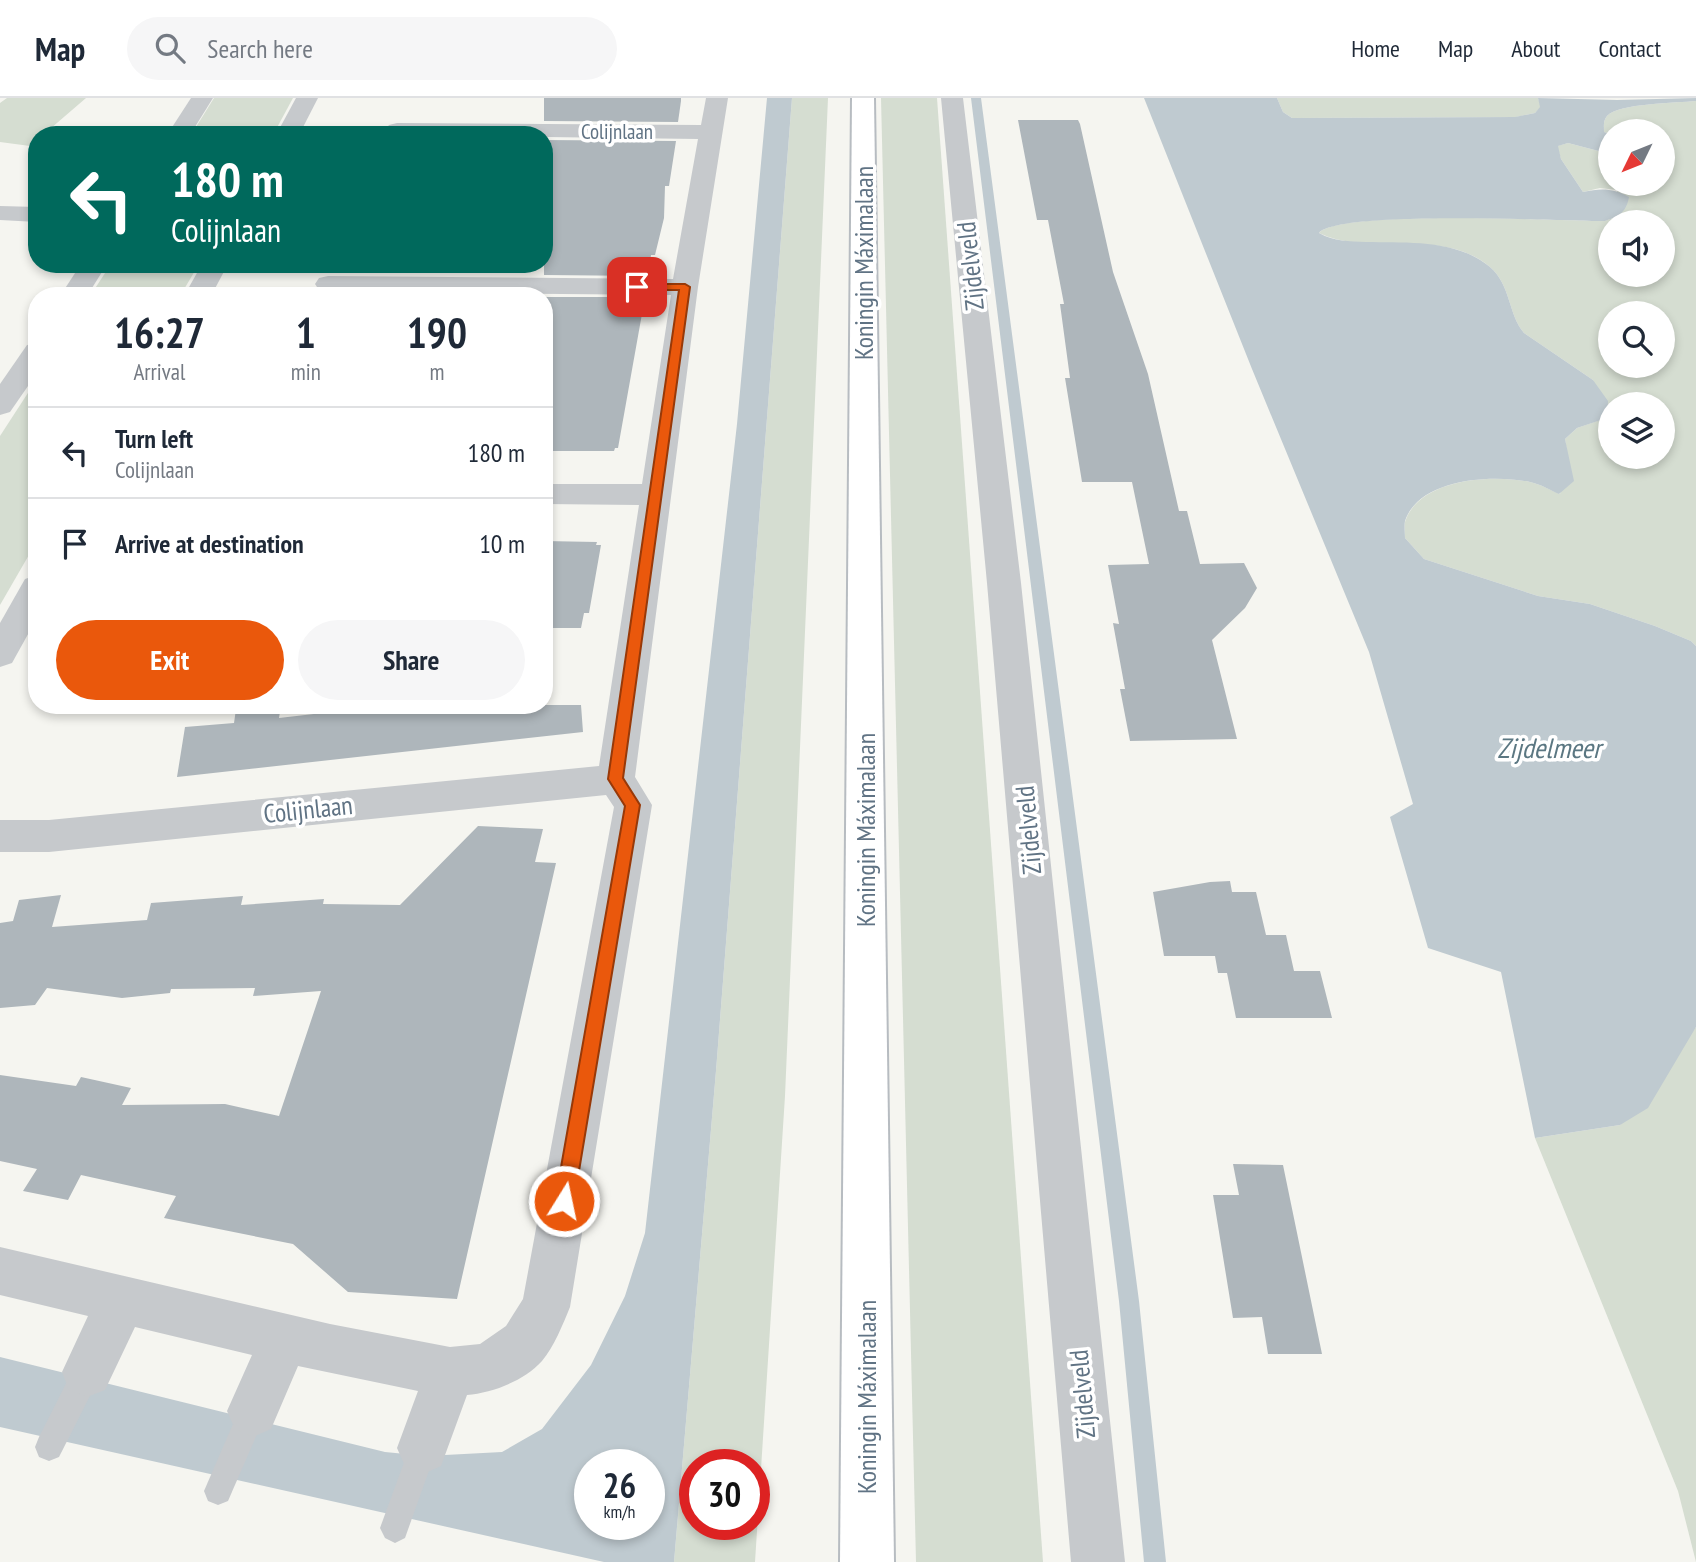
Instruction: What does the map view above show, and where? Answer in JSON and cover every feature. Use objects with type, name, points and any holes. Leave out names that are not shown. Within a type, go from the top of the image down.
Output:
[{"type":"street","points":[[184,126],[202,98]]},
{"type":"street","points":[[291,126],[307,98]]},
{"type":"street","points":[[0,1271],[285,1339],[450,1372],[488,1368],[524,1344],[546,1307],[633,805],[616,779],[685,287],[717,98]]},
{"type":"street","name":"Koningin Máximalaan","points":[[863,98],[867,1562]]},
{"type":"street","name":"Zijdelveld","points":[[952,98],[1004,583],[1098,1562]]},
{"type":"street","name":"Colijnlaan","points":[[553,129],[712,132]]},
{"type":"street","points":[[0,214],[28,215]]},
{"type":"street","points":[[329,281],[685,287]]},
{"type":"street","points":[[0,405],[28,364]]},
{"type":"street","points":[[553,494],[656,495]]},
{"type":"street","points":[[0,654],[28,603]]},
{"type":"street","name":"Colijnlaan","points":[[0,836],[49,836],[616,779]]},
{"type":"street","points":[[88,1372],[122,1300]]},
{"type":"street","points":[[253,1411],[285,1339]]},
{"type":"street","points":[[423,1448],[450,1372]]},
{"type":"lane","points":[[49,1447],[88,1372]]},
{"type":"lane","points":[[218,1490],[253,1411]]},
{"type":"lane","points":[[395,1528],[423,1448]]},
{"type":"shaded area","points":[[7,98],[86,98],[53,126],[28,126],[28,146],[0,142],[0,103]]},
{"type":"shaded area","points":[[214,98],[293,98],[278,126],[197,126]]},
{"type":"shaded area","points":[[792,98],[828,98],[785,1096],[762,1449],[684,1449]]},
{"type":"shaded area","points":[[881,98],[937,98],[1043,1562],[916,1562]]},
{"type":"shaded area","points":[[1277,98],[1538,98],[1541,107],[1535,113],[1516,117],[1292,118],[1283,112]]},
{"type":"shaded area","points":[[1696,101],[1696,646],[1691,641],[1655,626],[1590,604],[1538,596],[1424,559],[1405,538],[1405,522],[1413,507],[1425,496],[1459,482],[1515,480],[1530,482],[1560,494],[1568,459],[1565,439],[1577,428],[1598,421],[1598,469],[1675,469],[1675,392],[1598,392],[1598,395],[1593,380],[1524,333],[1497,274],[1471,255],[1428,245],[1340,240],[1319,233],[1335,226],[1366,221],[1407,219],[1598,221],[1598,287],[1675,287],[1675,210],[1619,210],[1617,196],[1675,196],[1675,119],[1606,119],[1623,108]]},
{"type":"shaded area","points":[[1568,143],[1598,151],[1598,188],[1583,192],[1561,159],[1557,146]]},
{"type":"shaded area","points":[[105,273],[194,273],[185,287],[96,287]]},
{"type":"shaded area","points":[[28,393],[28,557],[0,605],[0,436]]},
{"type":"shaded area","points":[[1696,1027],[1696,1562],[1678,1491],[1535,1138],[1620,1125]]},
{"type":"shaded area","points":[[679,1504],[679,1540],[756,1540],[755,1562],[674,1562]]},
{"type":"water","points":[[767,98],[792,98],[716,1071],[684,1449],[679,1449],[679,1504],[674,1562],[604,1562],[0,1427],[0,1357],[385,1452],[426,1456],[502,1452],[542,1429],[591,1365],[625,1296],[645,1233],[737,424]]},
{"type":"water","name":"Zijdelmeer","points":[[1144,98],[1277,98],[1283,112],[1292,118],[1515,117],[1535,113],[1540,107],[1538,98],[1696,98],[1696,101],[1623,108],[1606,119],[1598,119],[1598,151],[1568,143],[1558,146],[1561,159],[1583,192],[1598,190],[1598,196],[1629,197],[1624,210],[1598,210],[1598,221],[1407,219],[1366,221],[1335,226],[1319,233],[1348,241],[1431,244],[1462,251],[1477,258],[1497,274],[1524,333],[1593,380],[1602,392],[1598,392],[1598,421],[1577,428],[1565,439],[1574,481],[1559,494],[1530,482],[1478,479],[1459,482],[1425,496],[1413,507],[1405,521],[1405,538],[1424,559],[1538,596],[1590,604],[1655,626],[1691,641],[1696,646],[1696,1027],[1648,1108],[1620,1125],[1535,1138],[1501,972],[1428,948],[1390,817],[1413,804],[1369,652]]},
{"type":"building","points":[[544,98],[681,98],[681,101],[678,122],[544,121]]},
{"type":"building","points":[[1018,120],[1078,120],[1113,272],[1148,374],[1179,511],[1187,511],[1200,564],[1244,563],[1257,588],[1245,608],[1212,640],[1237,739],[1130,741],[1120,689],[1125,689],[1113,623],[1119,624],[1108,565],[1149,564],[1132,482],[1082,482],[1065,378],[1070,378],[1060,304],[1064,304],[1048,220],[1037,220]]},
{"type":"building","points":[[553,140],[676,141],[669,186],[665,186],[664,218],[655,255],[651,255],[648,276],[544,275],[553,273]]},
{"type":"building","points":[[553,297],[645,297],[618,448],[614,451],[553,451]]},
{"type":"building","points":[[553,541],[597,542],[596,545],[601,545],[589,613],[584,613],[581,628],[553,628]]},
{"type":"building","points":[[553,705],[581,705],[583,732],[177,777],[185,727],[234,723],[235,714],[280,714],[279,718],[314,714],[553,714]]},
{"type":"building","points":[[478,826],[543,829],[535,862],[556,863],[457,1299],[348,1292],[293,1244],[164,1218],[176,1196],[81,1175],[68,1200],[23,1191],[37,1169],[0,1161],[0,1075],[76,1086],[81,1077],[131,1088],[122,1105],[225,1104],[279,1116],[321,991],[253,996],[255,988],[171,989],[170,993],[122,998],[47,988],[35,1005],[0,1008],[0,923],[13,921],[19,900],[61,895],[52,927],[147,920],[151,903],[243,896],[241,905],[324,899],[323,904],[400,905]]},
{"type":"building","points":[[1230,881],[1232,892],[1256,892],[1266,935],[1286,935],[1294,971],[1320,971],[1332,1018],[1236,1018],[1227,973],[1218,973],[1215,956],[1164,956],[1153,892]]},
{"type":"building","points":[[1233,1164],[1283,1165],[1322,1354],[1268,1354],[1262,1317],[1233,1318],[1213,1195],[1239,1195]]},
{"type":"waterway","points":[[976,98],[1129,1301],[1155,1562]]},
{"type":"route","points":[[564,1201],[633,805],[616,779],[685,287],[637,287]]}]
